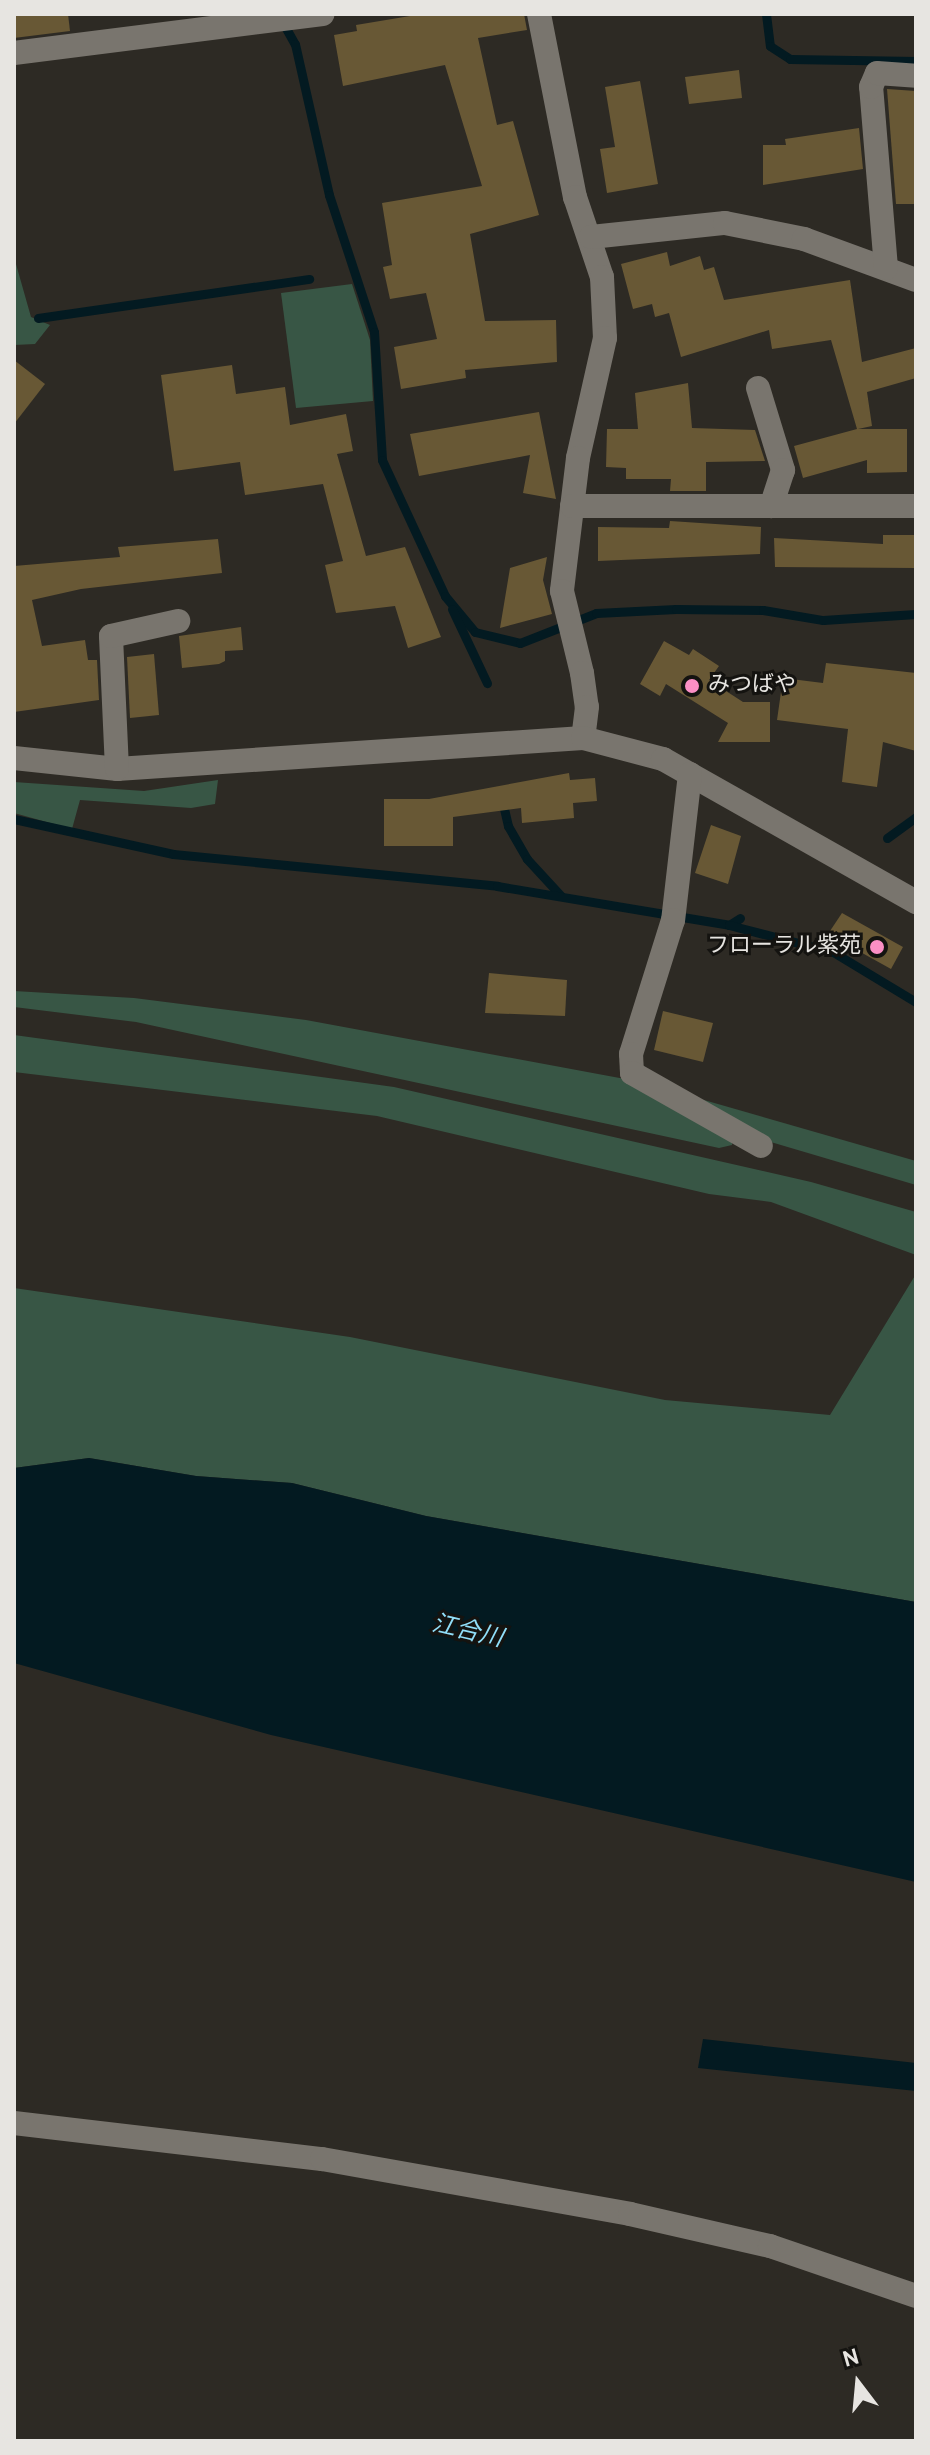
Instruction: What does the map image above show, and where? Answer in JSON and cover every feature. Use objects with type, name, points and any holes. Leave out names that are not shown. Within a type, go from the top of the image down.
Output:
[{"type":"street","points":[[14,53],[151,24],[262,20],[323,14]]},
{"type":"street","points":[[539,14],[570,172],[602,277],[605,338],[572,506],[564,600],[575,638],[587,707],[583,738]]},
{"type":"street","points":[[886,268],[871,87],[877,73],[916,76]]},
{"type":"street","points":[[591,237],[725,223],[804,239],[916,280]]},
{"type":"street","points":[[758,388],[783,470],[771,506]]},
{"type":"street","points":[[572,506],[916,506]]},
{"type":"street","points":[[117,769],[111,636],[178,621]]},
{"type":"street","points":[[14,758],[117,769],[583,738],[663,759],[916,902]]},
{"type":"street","points":[[690,774],[673,920],[631,1054],[632,1073],[761,1146]]},
{"type":"street","points":[[14,2123],[322,2159],[630,2214],[770,2246],[916,2296]]},
{"type":"green space","points":[[14,257],[31,317],[50,325],[35,344],[14,345]]},
{"type":"green space","points":[[352,284],[370,340],[373,401],[296,408],[281,293]]},
{"type":"green space","points":[[218,780],[215,804],[191,808],[80,800],[72,829],[14,813],[14,782],[144,791]]},
{"type":"green space","points":[[14,991],[134,998],[306,1020],[625,1079],[732,1135],[732,1145],[719,1148],[136,1022],[14,1007]]},
{"type":"green space","points":[[14,1035],[394,1087],[811,1182],[916,1212],[916,1255],[771,1202],[709,1194],[377,1116],[14,1072]]},
{"type":"green space","points":[[697,1098],[916,1161],[916,1185],[764,1140]]},
{"type":"green space","points":[[916,1274],[916,1602],[426,1516],[292,1483],[196,1476],[89,1458],[14,1468],[14,1288],[350,1337],[665,1400],[830,1415]]},
{"type":"water","name":"江合川","points":[[89,1458],[196,1476],[292,1483],[426,1516],[916,1602],[916,1882],[271,1735],[14,1663],[14,1468]]},
{"type":"water","points":[[703,2039],[916,2063],[916,2091],[698,2068]]},
{"type":"building","points":[[68,14],[70,31],[14,38],[14,16]]},
{"type":"building","points":[[422,14],[524,14],[527,30],[478,38],[497,125],[513,121],[539,215],[470,234],[485,321],[556,320],[557,362],[465,370],[466,378],[401,389],[394,347],[437,339],[426,293],[390,299],[383,267],[392,265],[382,203],[482,186],[445,65],[343,86],[334,35],[357,31],[356,25]]},
{"type":"building","points":[[739,70],[742,98],[689,104],[685,77]]},
{"type":"building","points":[[640,81],[658,184],[607,193],[600,149],[615,147],[605,87]]},
{"type":"building","points":[[887,89],[916,91],[916,204],[896,204]]},
{"type":"building","points":[[859,128],[863,169],[763,185],[763,145],[786,145],[785,139]]},
{"type":"building","points":[[667,252],[670,266],[700,256],[704,270],[714,267],[724,300],[850,280],[862,362],[916,348],[916,378],[867,392],[872,426],[858,429],[907,429],[907,472],[867,473],[867,460],[803,478],[794,446],[857,429],[831,340],[772,349],[769,330],[681,357],[669,313],[655,317],[652,304],[633,309],[621,264]]},
{"type":"building","points":[[14,360],[45,384],[14,424]]},
{"type":"building","points":[[232,365],[236,394],[285,387],[290,425],[346,414],[353,451],[337,454],[366,556],[405,547],[441,637],[408,648],[395,606],[336,613],[325,565],[343,561],[323,484],[245,495],[240,462],[174,471],[161,375]]},
{"type":"building","points":[[688,383],[692,428],[755,430],[765,461],[706,462],[706,491],[670,491],[671,479],[626,479],[626,468],[606,467],[607,429],[638,429],[635,393]]},
{"type":"building","points":[[539,412],[556,499],[523,493],[530,455],[419,476],[410,434]]},
{"type":"building","points":[[670,521],[761,527],[760,554],[598,561],[598,527],[669,528]]},
{"type":"building","points":[[883,535],[916,535],[916,568],[775,567],[774,538],[883,544]]},
{"type":"building","points":[[218,539],[222,573],[81,589],[32,600],[42,646],[85,640],[88,660],[97,660],[99,700],[14,712],[14,566],[120,557],[118,547]]},
{"type":"building","points":[[547,557],[543,580],[552,614],[500,628],[510,568]]},
{"type":"building","points":[[241,627],[243,650],[225,651],[225,661],[219,664],[182,668],[179,636]]},
{"type":"building","points":[[664,641],[689,655],[693,649],[719,666],[709,680],[743,702],[770,702],[770,742],[718,742],[728,723],[666,684],[660,696],[640,684]]},
{"type":"building","points":[[154,654],[159,715],[130,718],[127,657]]},
{"type":"building","points":[[826,663],[916,673],[916,751],[883,742],[877,787],[842,782],[848,729],[777,720],[783,678],[823,683]]},
{"type":"building","points":[[569,773],[570,780],[595,778],[597,801],[573,803],[574,818],[522,823],[521,808],[453,817],[453,846],[384,846],[384,799],[429,799]]},
{"type":"building","points":[[711,825],[741,836],[728,884],[695,873]]},
{"type":"building","name":"フローラル紫苑","points":[[842,913],[903,947],[891,969],[828,934]]},
{"type":"building","points":[[489,973],[567,980],[565,1016],[485,1013]]},
{"type":"building","points":[[663,1011],[713,1023],[703,1062],[654,1050]]},
{"type":"waterway","points":[[766,14],[770,46],[790,59],[916,61]]},
{"type":"waterway","points":[[282,21],[295,44],[329,195],[374,332],[382,460],[445,596],[475,632],[520,643],[596,613],[676,609],[763,610],[823,620],[916,614]]},
{"type":"waterway","points":[[38,318],[309,279]]},
{"type":"waterway","points":[[452,609],[487,683]]},
{"type":"waterway","points":[[502,800],[508,826],[527,859],[561,896]]},
{"type":"waterway","points":[[887,838],[916,817]]},
{"type":"waterway","points":[[14,819],[173,854],[497,886],[729,925],[740,918]]},
{"type":"waterway","points":[[729,925],[833,952],[916,1002]]},
{"type":"place","name":"みつばや","points":[[692,686]]},
{"type":"place","name":"フローラル紫苑","points":[[877,947]]}]
